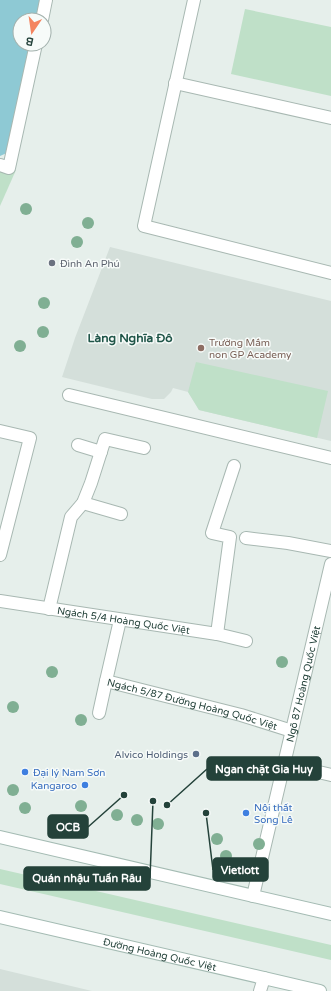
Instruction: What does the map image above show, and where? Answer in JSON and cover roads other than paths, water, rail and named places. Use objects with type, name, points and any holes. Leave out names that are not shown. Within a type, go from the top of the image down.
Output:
[{"type":"main road","points":[[44,12],[46,0]]},
{"type":"main road","points":[[194,0],[144,226],[331,273]]},
{"type":"main road","points":[[0,165],[9,168],[34,52]]},
{"type":"main road","points":[[175,83],[331,118]]},
{"type":"main road","points":[[69,395],[331,458]]},
{"type":"main road","points":[[0,431],[30,438],[0,555]]},
{"type":"main road","points":[[50,609],[71,517],[83,503],[105,439],[144,448]]},
{"type":"main road","points":[[78,445],[101,452]]},
{"type":"main road","points":[[217,634],[230,537],[212,533],[234,466]]},
{"type":"main road","points":[[83,503],[121,514]]},
{"type":"main road","points":[[246,538],[288,543],[331,551]]},
{"type":"main road","name":"Ngõ 87 Hoàng Quốc Việt","points":[[253,896],[331,564]]},
{"type":"main road","name":"Ngách 5/4 Hoàng Quốc Việt","points":[[0,601],[217,634],[246,641]]},
{"type":"main road","name":"Ngách 5/87 Đường Hoàng Quốc Việt","points":[[120,620],[106,680],[241,715],[292,731]]},
{"type":"main road","points":[[99,713],[106,680]]},
{"type":"main road","points":[[284,764],[331,775]]},
{"type":"main road","points":[[0,838],[331,914]]},
{"type":"main road","name":"Đường Hoàng Quốc Việt","points":[[0,917],[320,991]]},
{"type":"main road","points":[[260,991],[264,978]]},
{"type":"water","points":[[0,0],[41,0],[39,12],[12,12],[12,52],[30,52],[9,152],[0,156]]},
{"type":"place","name":"Đình An Phú","points":[[52,263]]},
{"type":"place","name":"Trường Mầm non GP Academy","points":[[201,348]]},
{"type":"place","name":"Alvico Holdings","points":[[196,754]]},
{"type":"place","name":"Đại lý Nam Sơn","points":[[25,772]]},
{"type":"place","name":"Kangaroo","points":[[85,785]]},
{"type":"place","name":"OCB","points":[[124,795]]},
{"type":"place","name":"Quán nhậu Tuấn Râu","points":[[153,801]]},
{"type":"place","name":"Ngan chặt Gia Huy","points":[[167,805]]},
{"type":"place","name":"Vietlott","points":[[206,813]]},
{"type":"place","name":"Nội thất Song Lê","points":[[246,813]]},
{"type":"district","name":"Làng Nghĩa Đô","points":[[130,338]]}]
